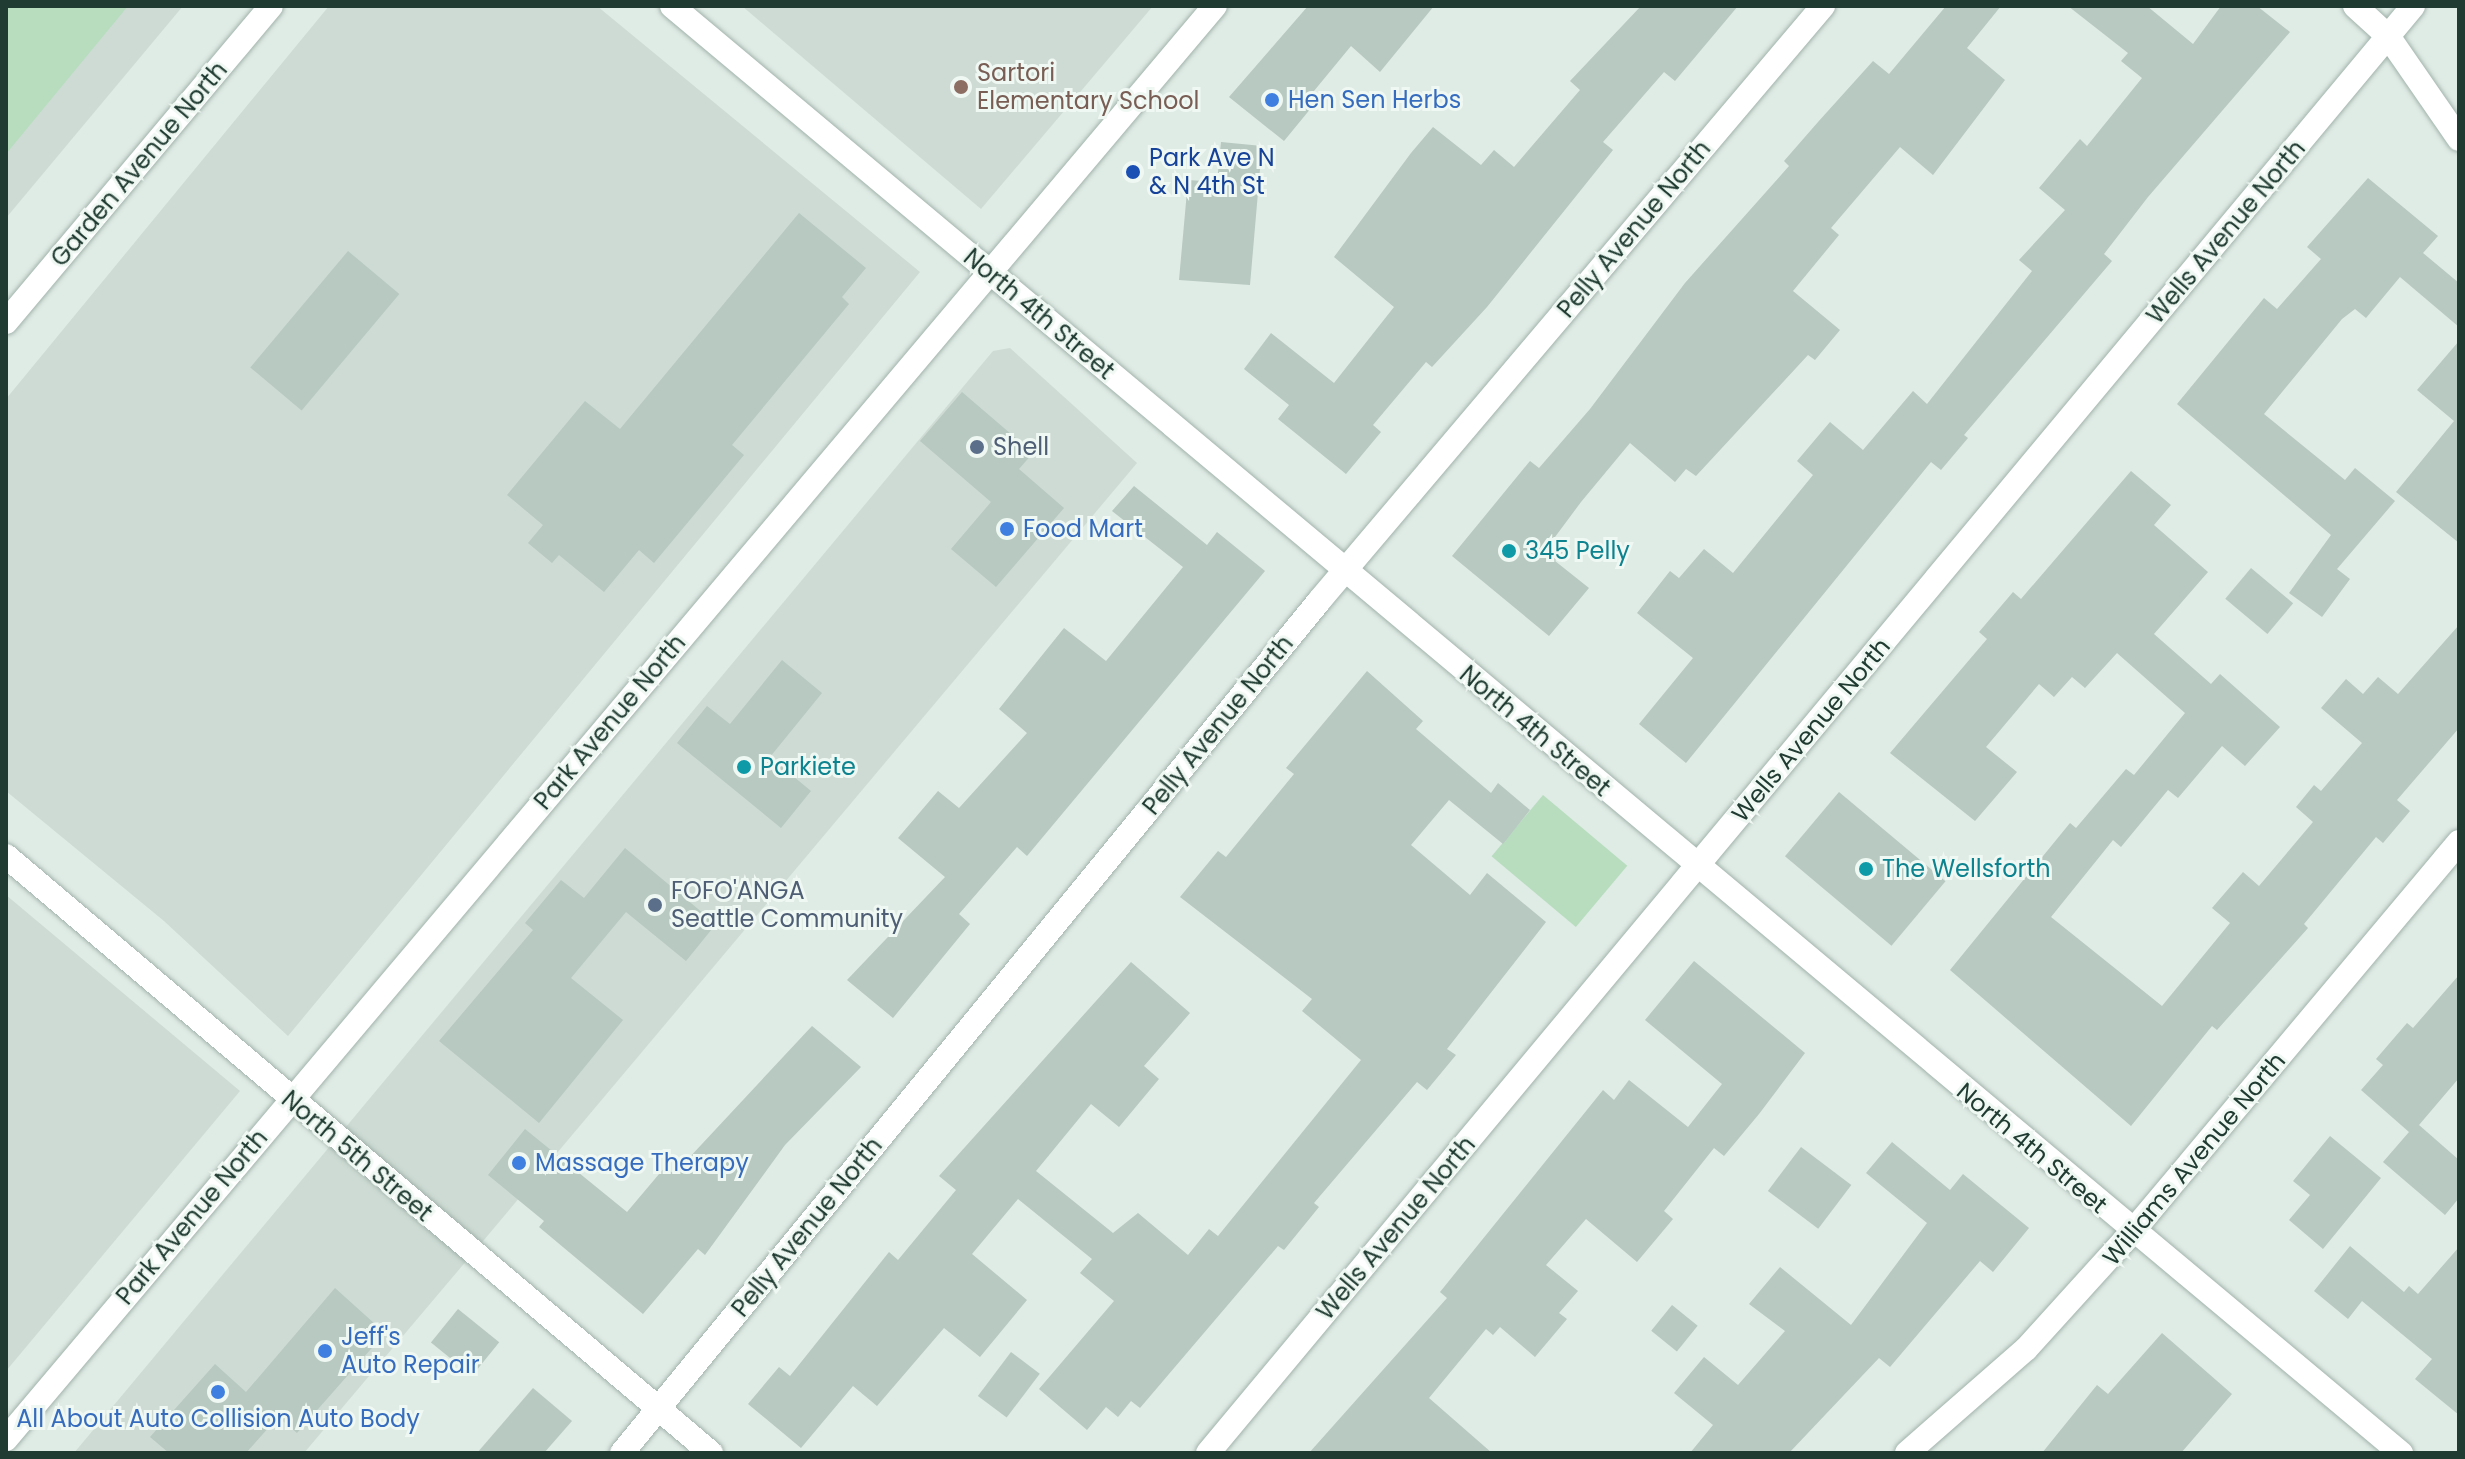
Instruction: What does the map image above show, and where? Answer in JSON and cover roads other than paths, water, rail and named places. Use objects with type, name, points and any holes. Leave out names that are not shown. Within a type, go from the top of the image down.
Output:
[{"type":"street","name":"Garden Avenue North","points":[[6,322],[271,6]]},
{"type":"street","name":"North 4th Street","points":[[672,6],[2132,1232],[2401,1453]]},
{"type":"street","name":"Park Avenue North","points":[[6,1439],[1215,6]]},
{"type":"street","name":"Pelly Avenue North","points":[[622,1453],[1345,571],[1823,6]]},
{"type":"street","points":[[2355,6],[2388,36],[2459,139]]},
{"type":"street","name":"Wells Avenue North","points":[[1208,1453],[2413,6]]},
{"type":"street","name":"Williams Avenue North","points":[[1907,1453],[2026,1349],[2132,1232],[2459,842]]},
{"type":"street","name":"North 5th Street","points":[[6,856],[711,1453]]},
{"type":"place","name":"Sartori Elementary School","points":[[961,87]]},
{"type":"place","name":"Hen Sen Herbs","points":[[1272,100]]},
{"type":"place","name":"Park Ave N & N 4th St","points":[[1133,172]]},
{"type":"place","name":"Shell","points":[[977,447]]},
{"type":"place","name":"Food Mart","points":[[1007,529]]},
{"type":"place","name":"345 Pelly","points":[[1509,551]]},
{"type":"place","name":"Parkiete","points":[[744,767]]},
{"type":"place","name":"The Wellsforth","points":[[1866,869]]},
{"type":"place","name":"FOFO'ANGA Seattle Community","points":[[655,905]]},
{"type":"place","name":"Massage Therapy","points":[[519,1163]]},
{"type":"place","name":"Jeff's Auto Repair","points":[[325,1351]]},
{"type":"place","name":"All About Auto Collision Auto Body","points":[[218,1392]]}]
